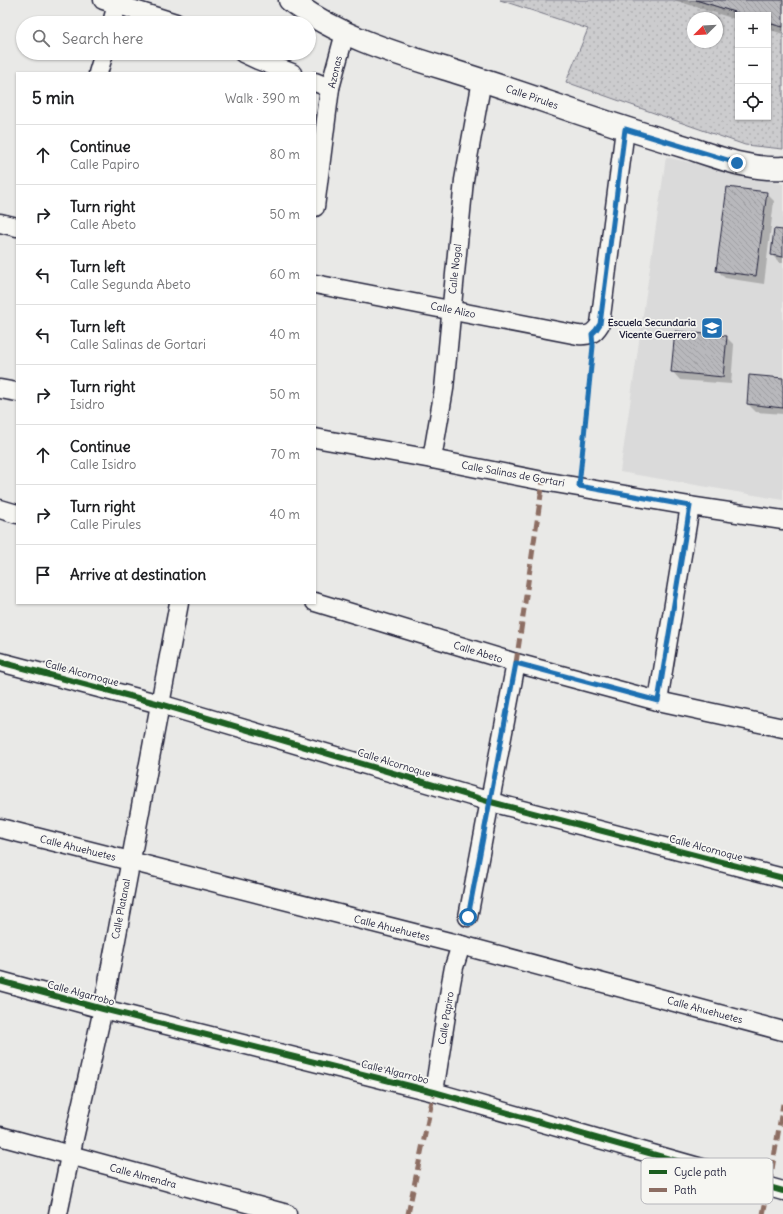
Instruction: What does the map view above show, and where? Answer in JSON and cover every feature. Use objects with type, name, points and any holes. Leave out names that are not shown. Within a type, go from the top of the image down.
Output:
[{"type":"street","name":"Calle Pirules","points":[[290,0],[313,16]]},
{"type":"street","points":[[111,16],[110,2],[154,16]]},
{"type":"street","name":"Calle Pirules","points":[[316,18],[345,33],[405,56],[482,80],[625,129],[737,163],[762,168],[783,168]]},
{"type":"street","name":"Azonas","points":[[316,191],[323,85],[345,33]]},
{"type":"street","points":[[98,72],[102,60]]},
{"type":"street","points":[[258,60],[289,72]]},
{"type":"street","name":"Calle Nogal","points":[[432,459],[444,389],[464,180],[482,80]]},
{"type":"street","points":[[592,334],[600,324],[625,129]]},
{"type":"street","points":[[0,223],[16,227]]},
{"type":"street","name":"Calle Alizo","points":[[316,284],[578,335],[592,334]]},
{"type":"street","points":[[0,389],[16,392]]},
{"type":"street","name":"Calle Salinas de Gortari","points":[[316,438],[432,459],[502,474],[690,506],[783,520]]},
{"type":"street","points":[[658,701],[690,506]]},
{"type":"street","points":[[0,509],[16,514]]},
{"type":"street","name":"Calle Abeto","points":[[316,602],[516,663],[658,701],[783,728]]},
{"type":"street","name":"Calle Platanal","points":[[58,1214],[103,1009],[180,604]]},
{"type":"street","name":"Calle Alcornoque","points":[[0,662],[160,704],[491,802],[783,878]]},
{"type":"street","points":[[468,917],[491,802],[516,663]]},
{"type":"street","name":"Calle Ahuehuetes","points":[[0,828],[461,945],[783,1031]]},
{"type":"street","name":"Calle Papiro","points":[[434,1092],[451,983],[461,945]]},
{"type":"street","name":"Calle Algarrobo","points":[[0,981],[103,1009],[434,1092],[667,1158]]},
{"type":"street","name":"Calle Almendra","points":[[0,1136],[287,1214]]},
{"type":"street","name":"Calle Algarrobo","points":[[773,1188],[783,1191]]},
{"type":"path","points":[[579,486],[593,346],[592,334]]},
{"type":"shaded area","points":[[500,0],[696,0],[735,12],[735,120],[771,120],[771,24],[783,27],[783,149],[745,145],[566,82],[588,29]]},
{"type":"shaded area","name":"Escuela Secundaria Vicente Guerrero","points":[[666,157],[783,184],[783,500],[620,472]]},
{"type":"building","points":[[696,0],[783,0],[783,27],[771,24],[771,12],[735,12]]},
{"type":"building","points":[[727,187],[767,192],[756,276],[716,271]]},
{"type":"building","points":[[774,229],[783,230],[783,257],[771,255]]},
{"type":"building","points":[[675,331],[727,336],[723,377],[671,372]]},
{"type":"building","points":[[749,375],[783,378],[783,408],[747,404]]},
{"type":"marked path","points":[[516,663],[543,481]]},
{"type":"marked path","points":[[408,1214],[434,1092]]},
{"type":"marked path","points":[[773,1163],[783,1104]]},
{"type":"marked path","points":[[763,1214],[765,1204]]},
{"type":"cycle path","points":[[0,662],[160,704],[491,802],[783,878]]},
{"type":"cycle path","points":[[0,981],[103,1009],[434,1092],[667,1158]]},
{"type":"cycle path","points":[[773,1188],[783,1191]]},
{"type":"place","name":"Escuela Secundaria Vicente Guerrero","points":[[712,328]]},
{"type":"route","points":[[468,917],[491,802],[516,663],[658,701],[690,506],[579,486],[593,346],[592,334],[600,324],[625,129],[737,163]]}]
